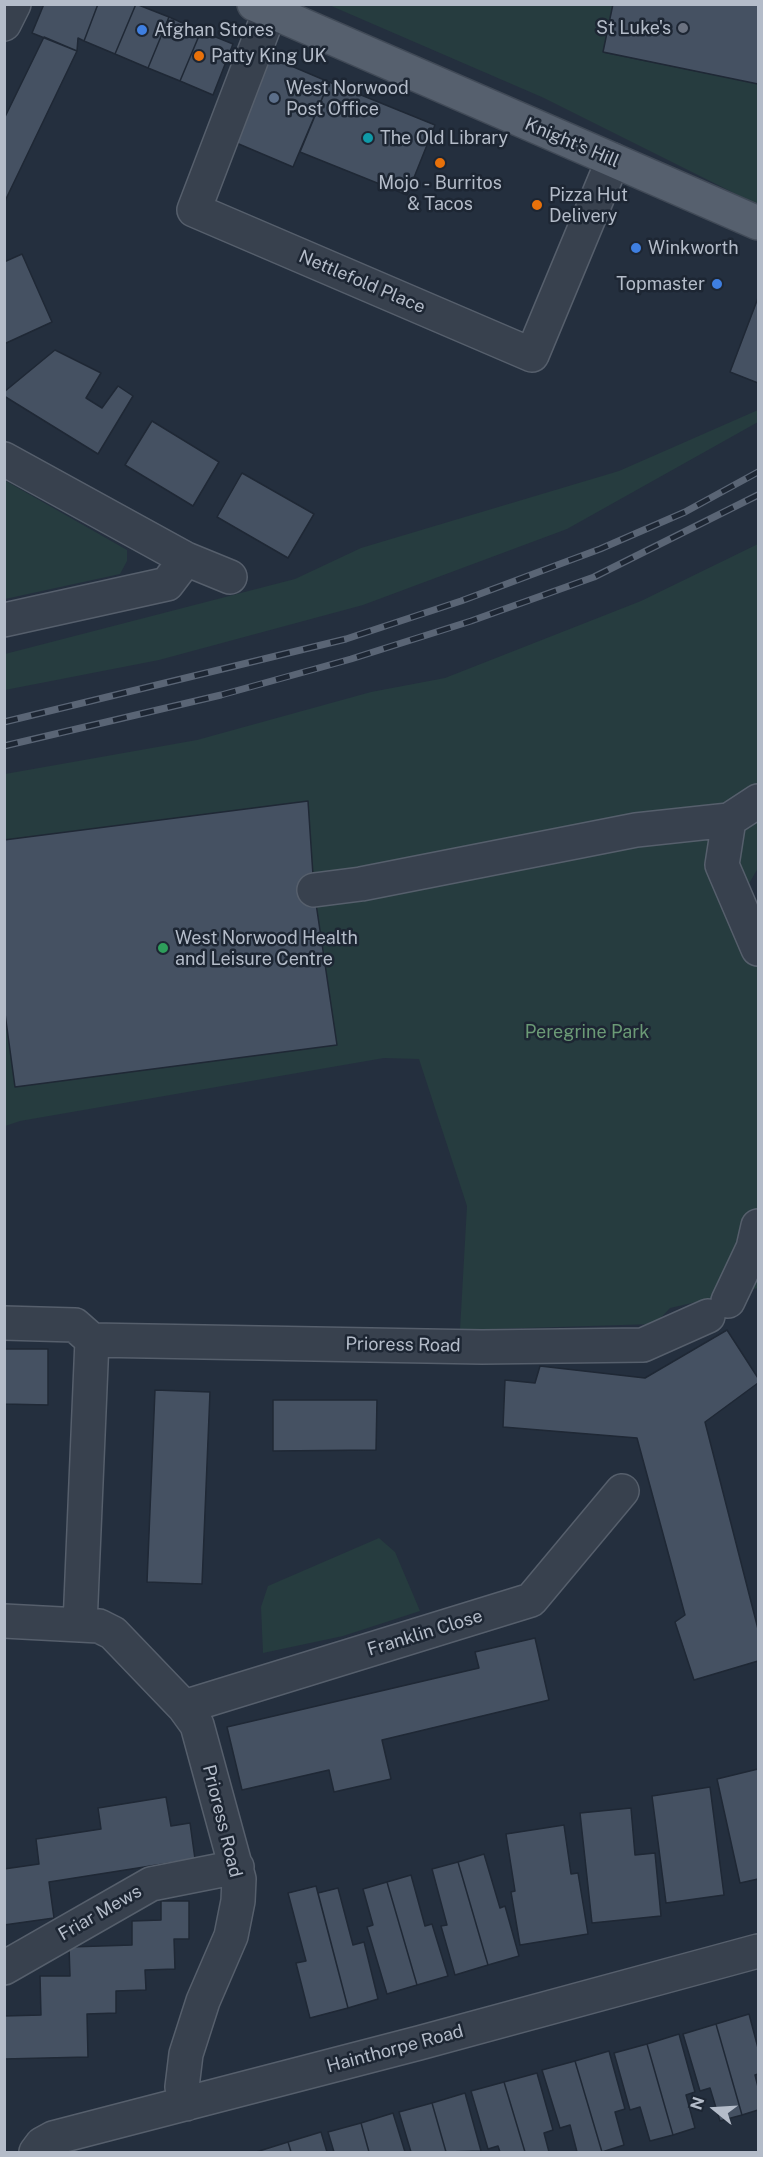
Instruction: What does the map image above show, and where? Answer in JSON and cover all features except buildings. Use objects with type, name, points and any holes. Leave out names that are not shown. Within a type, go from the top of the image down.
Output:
[{"type":"main road","name":"Knight's Hill","points":[[262,8],[759,223]]},
{"type":"street","points":[[4,24],[14,4]]},
{"type":"street","name":"Nettlefold Place","points":[[262,8],[194,210],[532,355],[614,160]]},
{"type":"street","points":[[4,459],[186,559],[230,576]]},
{"type":"street","points":[[4,620],[167,584],[186,559]]},
{"type":"street","points":[[314,890],[373,882],[636,830],[729,820],[759,801]]},
{"type":"street","points":[[729,820],[722,865],[759,949]]},
{"type":"street","name":"Prioress Road","points":[[93,1340],[482,1347],[643,1345],[718,1308],[753,1248],[759,1226]]},
{"type":"street","points":[[4,1323],[75,1325],[93,1340],[80,1625]]},
{"type":"street","name":"Franklin Close","points":[[184,1707],[531,1600],[622,1491]]},
{"type":"street","name":"Prioress Road","points":[[4,1621],[99,1626],[113,1634],[184,1707],[197,1725],[237,1867],[238,1901],[231,1936],[203,2001],[186,2054],[182,2086],[186,2104]]},
{"type":"street","name":"Friar Mews","points":[[4,1968],[151,1884],[237,1867]]},
{"type":"street","name":"Hainthorpe Road","points":[[36,2152],[42,2144],[53,2138],[759,1951]]},
{"type":"green space","points":[[329,5],[613,5],[604,53],[758,84],[758,205],[544,98]]},
{"type":"green space","points":[[758,410],[758,422],[567,529],[363,605],[159,660],[5,690],[5,654],[295,579],[361,548],[619,471]]},
{"type":"green space","points":[[4,480],[127,550],[127,561],[120,574],[5,599]]},
{"type":"green space","name":"Peregrine Park","points":[[758,544],[758,868],[747,887],[758,914],[758,1288],[670,1308],[655,1324],[460,1330],[467,1206],[419,1059],[384,1058],[20,1121],[5,1126],[5,774],[197,740],[371,692],[445,678],[641,601]]},
{"type":"green space","points":[[379,1538],[395,1552],[420,1611],[343,1636],[263,1653],[261,1607],[268,1586]]},
{"type":"railway","points":[[4,722],[346,639],[461,601],[600,549],[685,512],[758,472]]},
{"type":"railway","points":[[4,746],[221,695],[351,659],[471,621],[594,577],[758,495]]},
{"type":"place","name":"St Luke's","points":[[683,28]]},
{"type":"place","name":"Afghan Stores","points":[[142,30]]},
{"type":"place","name":"Patty King UK","points":[[199,56]]},
{"type":"place","name":"West Norwood Post Office","points":[[274,98]]},
{"type":"place","name":"The Old Library","points":[[368,138]]},
{"type":"place","name":"Mojo - Burritos & Tacos","points":[[440,163]]},
{"type":"place","name":"Pizza Hut Delivery","points":[[537,205]]},
{"type":"place","name":"Winkworth","points":[[636,248]]},
{"type":"place","name":"Topmaster","points":[[717,284]]},
{"type":"place","name":"West Norwood Health and Leisure Centre","points":[[163,948]]}]
